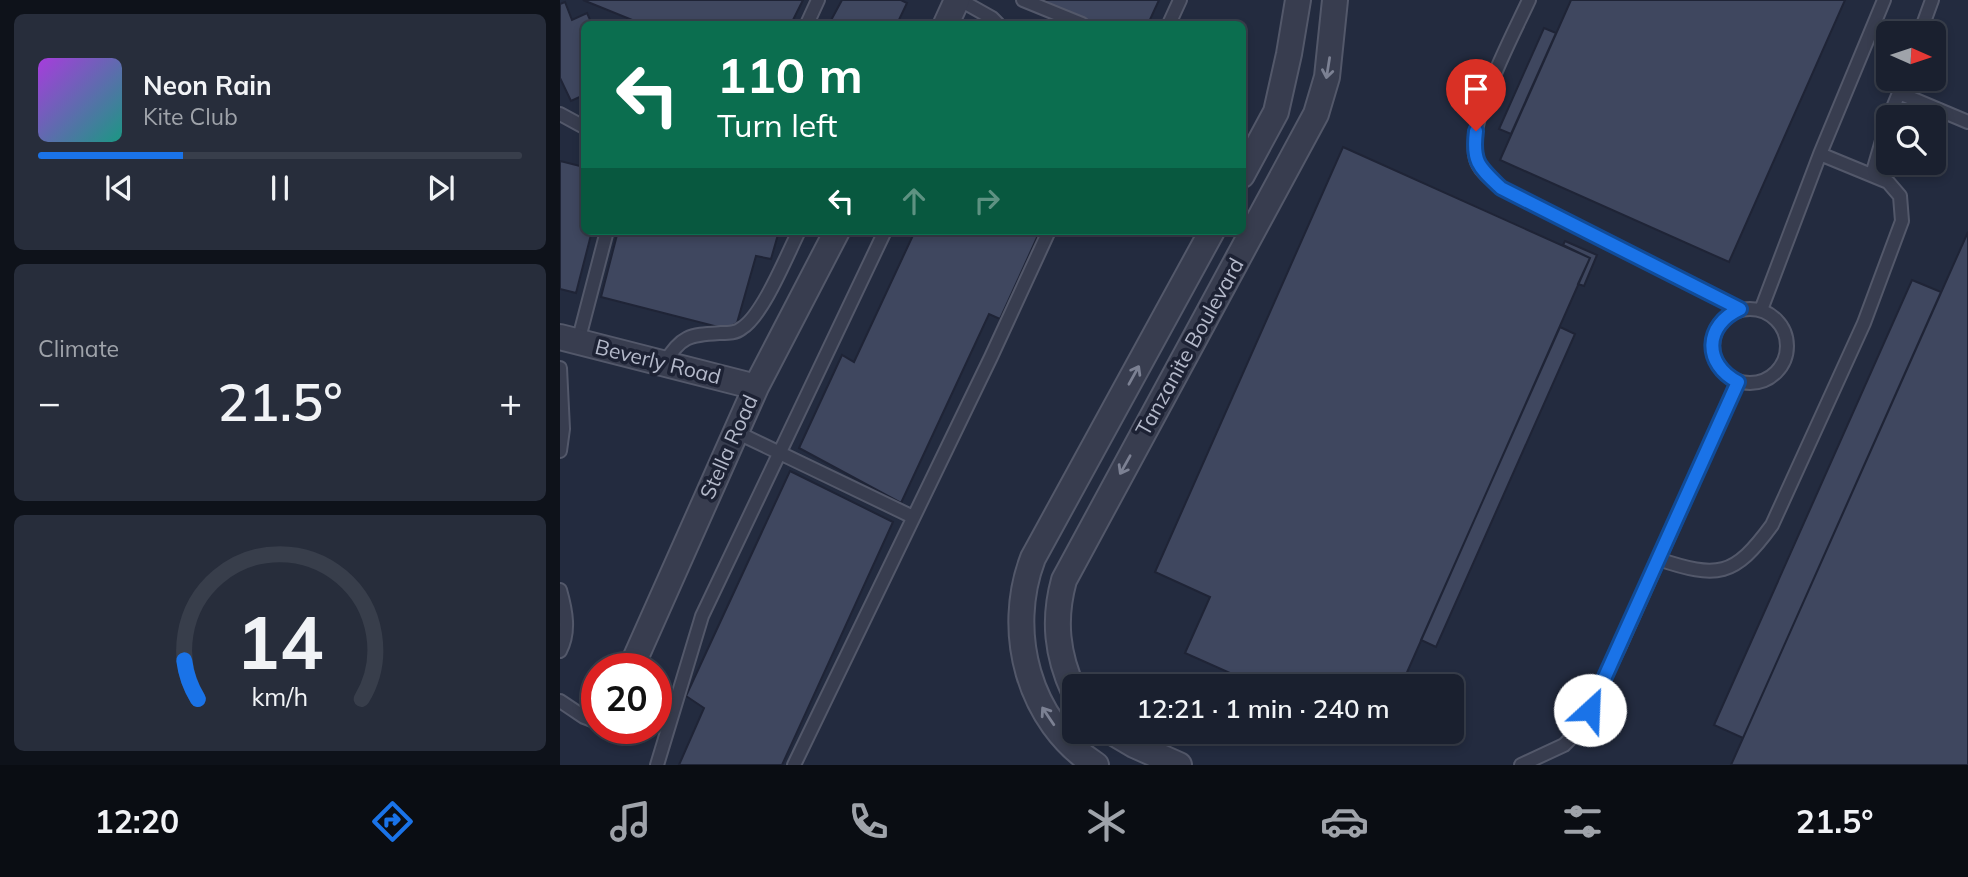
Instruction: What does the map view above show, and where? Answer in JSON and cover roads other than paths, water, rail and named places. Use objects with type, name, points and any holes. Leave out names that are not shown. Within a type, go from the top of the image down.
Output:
[{"type":"street","points":[[948,21],[959,0]]},
{"type":"street","points":[[1246,168],[1276,112],[1298,0]]},
{"type":"street","name":"Tanzanite Boulevard","points":[[1066,674],[1059,651],[1057,625],[1064,580],[1316,114],[1327,77],[1335,0]]},
{"type":"street","name":"Stella Road","points":[[638,653],[756,387],[836,235]]},
{"type":"street","name":"Tanzanite Boulevard","points":[[1096,765],[1087,760],[1057,729],[1032,686],[1022,647],[1023,596],[1027,576],[1033,558],[1210,235]]},
{"type":"street","name":"Beverly Road","points":[[569,340],[756,387]]},
{"type":"street","points":[[1132,744],[1179,765]]},
{"type":"lane","points":[[808,21],[818,0]]},
{"type":"lane","points":[[959,0],[995,21]]},
{"type":"lane","points":[[1023,0],[1075,21]]},
{"type":"lane","points":[[1170,21],[1180,0]]},
{"type":"lane","points":[[1529,0],[1488,92],[1476,131],[1476,162],[1501,188],[1740,309],[1761,310],[1770,314],[1783,329],[1787,348],[1781,366],[1757,383],[1738,382],[1720,370],[1712,350],[1716,329],[1730,313],[1740,309]]},
{"type":"lane","points":[[1761,310],[1820,154],[1884,0]]},
{"type":"lane","points":[[1924,21],[1932,0]]},
{"type":"lane","points":[[1894,105],[1899,93],[1968,122]]},
{"type":"lane","points":[[560,114],[581,125]]},
{"type":"lane","points":[[1658,559],[1705,571],[1724,569],[1753,551],[1772,525],[1864,323],[1902,221],[1900,195],[1888,182],[1820,154]]},
{"type":"lane","points":[[1872,175],[1876,162]]},
{"type":"lane","points":[[569,340],[606,235]]},
{"type":"lane","points":[[664,363],[674,346],[683,340],[696,334],[733,332],[748,324],[761,306],[797,235]]},
{"type":"lane","points":[[657,765],[702,615],[883,235]]},
{"type":"lane","points":[[794,765],[1047,235]]},
{"type":"lane","points":[[560,368],[563,429],[560,451]]},
{"type":"lane","points":[[1521,765],[1564,745],[1580,730],[1738,382]]},
{"type":"lane","points":[[736,432],[913,517]]},
{"type":"lane","points":[[560,590],[566,632],[560,651]]},
{"type":"lane","points":[[560,701],[581,716]]}]
